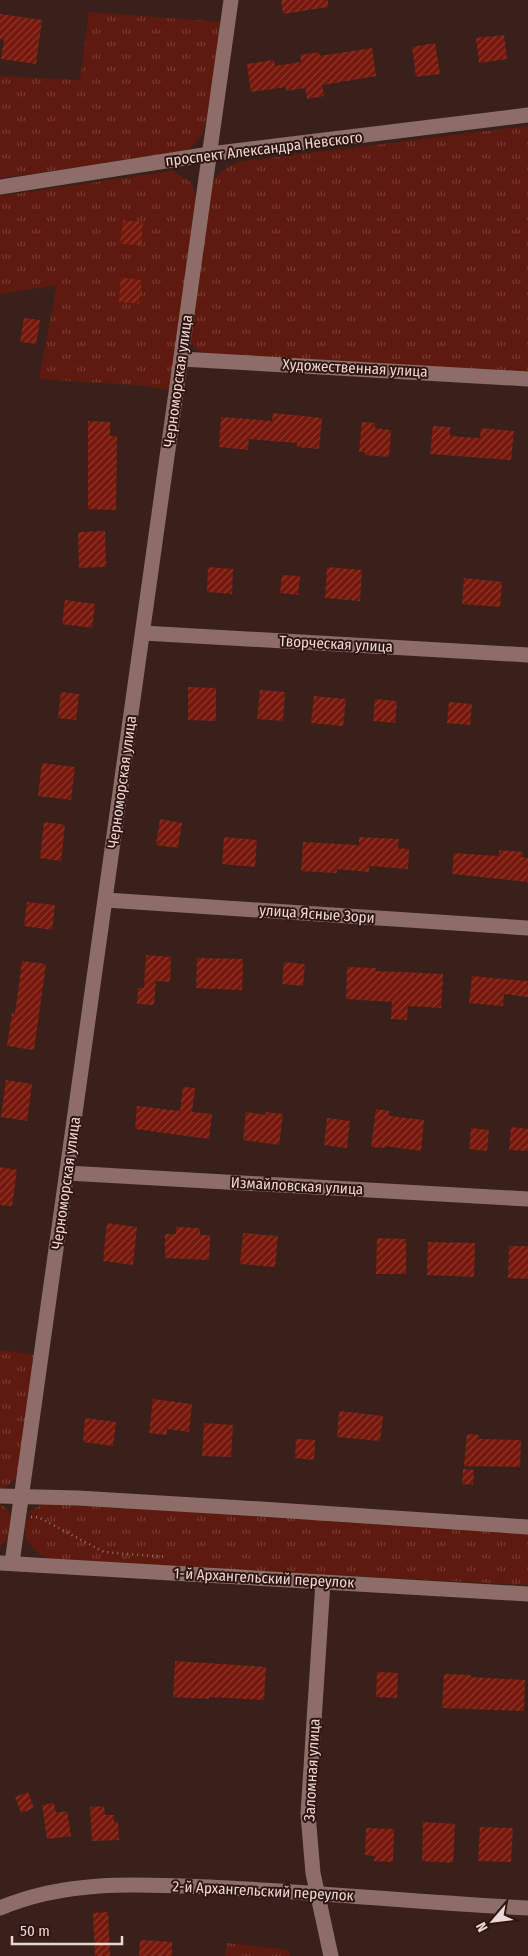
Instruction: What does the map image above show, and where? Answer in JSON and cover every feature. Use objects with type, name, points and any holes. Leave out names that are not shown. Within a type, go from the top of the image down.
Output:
[{"type":"street","name":"Черноморская улица","points":[[4,1565],[21,1498],[144,633],[231,0]]},
{"type":"street","name":"проспект Александра Невского","points":[[0,187],[210,154],[528,116]]},
{"type":"street","name":"Художественная улица","points":[[181,359],[528,379]]},
{"type":"street","name":"Творческая улица","points":[[144,633],[528,655]]},
{"type":"street","name":"улица Ясные Зори","points":[[106,900],[528,928]]},
{"type":"street","name":"Измайловская улица","points":[[67,1173],[528,1200]]},
{"type":"street","points":[[0,1496],[78,1498],[528,1527]]},
{"type":"street","name":"1-й Архангельский переулок","points":[[4,1565],[528,1594]]},
{"type":"street","name":"Заломная улица","points":[[323,1582],[308,1814],[310,1853],[331,1956]]},
{"type":"street","name":"2-й Архангельский переулок","points":[[0,1908],[16,1901],[68,1889],[137,1884],[318,1893],[528,1908]]},
{"type":"path","points":[[29,1517],[38,1517],[104,1552],[173,1557]]},
{"type":"green space","points":[[89,12],[221,22],[207,120],[201,136],[192,147],[177,153],[0,178],[0,76],[80,80]]},
{"type":"green space","points":[[528,126],[528,373],[207,354],[195,349],[189,336],[210,194],[216,177],[222,171],[238,162]]},
{"type":"green space","points":[[173,171],[192,183],[197,203],[170,390],[148,386],[39,379],[57,285],[0,294],[0,196]]},
{"type":"green space","points":[[0,1350],[34,1355],[18,1476],[6,1487],[0,1488]]},
{"type":"green space","points":[[49,1501],[528,1531],[528,1585],[57,1561],[40,1555],[26,1540],[25,1524],[32,1510]]},
{"type":"green space","points":[[0,1504],[9,1511],[11,1522],[7,1541],[0,1546]]},
{"type":"green space","points":[[227,1943],[289,1950],[290,1956],[225,1956]]},
{"type":"building","points":[[281,0],[328,0],[328,7],[283,14]]},
{"type":"building","points":[[0,14],[42,20],[36,64],[1,59],[4,40],[0,39]]},
{"type":"building","points":[[504,35],[507,59],[479,63],[476,38]]},
{"type":"building","points":[[435,43],[440,74],[416,77],[412,47]]},
{"type":"building","points":[[372,48],[376,76],[322,85],[324,96],[307,99],[305,88],[286,91],[286,87],[251,92],[247,64],[274,60],[275,66],[301,62],[300,55],[319,52],[320,56]]},
{"type":"building","points":[[123,220],[143,222],[141,245],[120,244]]},
{"type":"building","points":[[121,278],[142,280],[139,304],[119,302]]},
{"type":"building","points":[[24,318],[40,320],[36,344],[20,342]]},
{"type":"building","points":[[273,413],[322,418],[319,449],[297,447],[297,443],[249,439],[248,450],[219,447],[221,417],[272,421]]},
{"type":"building","points":[[88,421],[110,422],[110,436],[117,436],[116,510],[88,509]]},
{"type":"building","points":[[362,422],[375,423],[375,428],[391,430],[389,457],[365,455],[365,452],[359,452]]},
{"type":"building","points":[[433,426],[450,427],[450,436],[480,438],[481,428],[514,431],[511,460],[430,454]]},
{"type":"building","points":[[105,531],[106,567],[79,568],[78,532]]},
{"type":"building","points":[[208,567],[233,569],[232,594],[207,592]]},
{"type":"building","points":[[327,567],[362,570],[360,601],[325,598]]},
{"type":"building","points":[[282,575],[300,576],[298,595],[280,593]]},
{"type":"building","points":[[464,578],[502,582],[500,607],[462,604]]},
{"type":"building","points":[[65,600],[95,604],[92,628],[62,624]]},
{"type":"building","points":[[188,687],[216,688],[216,721],[188,720]]},
{"type":"building","points":[[260,690],[285,692],[283,721],[257,719]]},
{"type":"building","points":[[61,692],[79,694],[76,720],[58,718]]},
{"type":"building","points":[[314,696],[346,699],[343,726],[311,723]]},
{"type":"building","points":[[375,699],[397,701],[395,723],[373,721]]},
{"type":"building","points":[[449,702],[472,704],[470,725],[447,723]]},
{"type":"building","points":[[42,763],[75,767],[71,800],[38,796]]},
{"type":"building","points":[[160,819],[182,823],[178,848],[156,845]]},
{"type":"building","points":[[44,822],[65,825],[61,861],[40,858]]},
{"type":"building","points":[[224,837],[257,840],[255,867],[222,864]]},
{"type":"building","points":[[359,837],[399,839],[398,848],[409,849],[408,869],[369,866],[369,872],[337,869],[337,873],[301,871],[303,842],[359,845]]},
{"type":"building","points":[[499,850],[523,852],[522,857],[528,858],[528,882],[452,874],[454,853],[499,856]]},
{"type":"building","points":[[27,902],[55,905],[52,930],[24,926]]},
{"type":"building","points":[[146,955],[171,957],[170,982],[156,981],[154,1005],[137,1004],[138,988],[144,988]]},
{"type":"building","points":[[197,958],[243,959],[242,990],[196,988]]},
{"type":"building","points":[[22,961],[46,964],[34,1050],[7,1046],[12,1013],[15,1014]]},
{"type":"building","points":[[284,962],[305,964],[303,986],[282,984]]},
{"type":"building","points":[[347,967],[376,968],[376,971],[443,974],[441,1008],[408,1006],[407,1020],[391,1019],[392,1002],[346,999]]},
{"type":"building","points":[[472,976],[528,981],[528,997],[504,994],[503,1006],[469,1003]]},
{"type":"building","points":[[6,1080],[32,1084],[27,1121],[1,1117]]},
{"type":"building","points":[[183,1087],[195,1088],[192,1112],[212,1114],[209,1139],[135,1129],[137,1106],[180,1111]]},
{"type":"building","points":[[376,1109],[389,1111],[389,1116],[424,1120],[421,1151],[385,1146],[385,1148],[371,1147]]},
{"type":"building","points":[[246,1112],[266,1115],[266,1112],[283,1114],[279,1145],[243,1140]]},
{"type":"building","points":[[327,1118],[350,1121],[347,1148],[324,1145]]},
{"type":"building","points":[[511,1127],[528,1129],[528,1151],[509,1150]]},
{"type":"building","points":[[471,1128],[489,1130],[487,1151],[469,1149]]},
{"type":"building","points":[[0,1167],[17,1170],[12,1206],[0,1205]]},
{"type":"building","points":[[107,1223],[137,1227],[133,1265],[103,1261]]},
{"type":"building","points":[[176,1227],[200,1228],[200,1235],[210,1235],[209,1260],[165,1258],[165,1234],[176,1234]]},
{"type":"building","points":[[243,1233],[278,1236],[275,1267],[240,1264]]},
{"type":"building","points":[[377,1238],[406,1239],[406,1274],[376,1274]]},
{"type":"building","points":[[428,1242],[475,1243],[474,1277],[427,1275]]},
{"type":"building","points":[[509,1246],[528,1246],[528,1279],[508,1278]]},
{"type":"building","points":[[153,1399],[192,1404],[189,1432],[167,1429],[167,1435],[149,1433]]},
{"type":"building","points":[[339,1411],[383,1416],[380,1441],[337,1437]]},
{"type":"building","points":[[85,1418],[116,1422],[113,1446],[83,1442]]},
{"type":"building","points":[[204,1423],[233,1425],[231,1457],[202,1456]]},
{"type":"building","points":[[467,1434],[479,1435],[478,1439],[521,1440],[520,1467],[464,1466]]},
{"type":"building","points":[[296,1439],[315,1440],[314,1460],[295,1458]]},
{"type":"building","points":[[463,1469],[474,1470],[473,1485],[462,1484]]},
{"type":"building","points":[[175,1661],[266,1667],[264,1700],[173,1697]]},
{"type":"building","points":[[377,1672],[398,1673],[397,1698],[376,1697]]},
{"type":"building","points":[[444,1674],[525,1680],[524,1711],[442,1708]]},
{"type":"building","points":[[28,1792],[34,1808],[21,1813],[15,1797]]},
{"type":"building","points":[[54,1803],[56,1813],[67,1811],[71,1836],[47,1839],[42,1805]]},
{"type":"building","points":[[104,1806],[105,1815],[114,1815],[114,1822],[118,1822],[119,1840],[92,1841],[90,1807]]},
{"type":"building","points":[[423,1822],[455,1824],[453,1863],[422,1861]]},
{"type":"building","points":[[480,1827],[513,1828],[511,1862],[478,1861]]},
{"type":"building","points":[[366,1828],[394,1829],[393,1862],[374,1861],[375,1856],[365,1855]]},
{"type":"building","points":[[108,1912],[110,1956],[95,1956],[93,1913]]},
{"type":"building","points":[[140,1940],[172,1942],[172,1956],[139,1956]]}]
